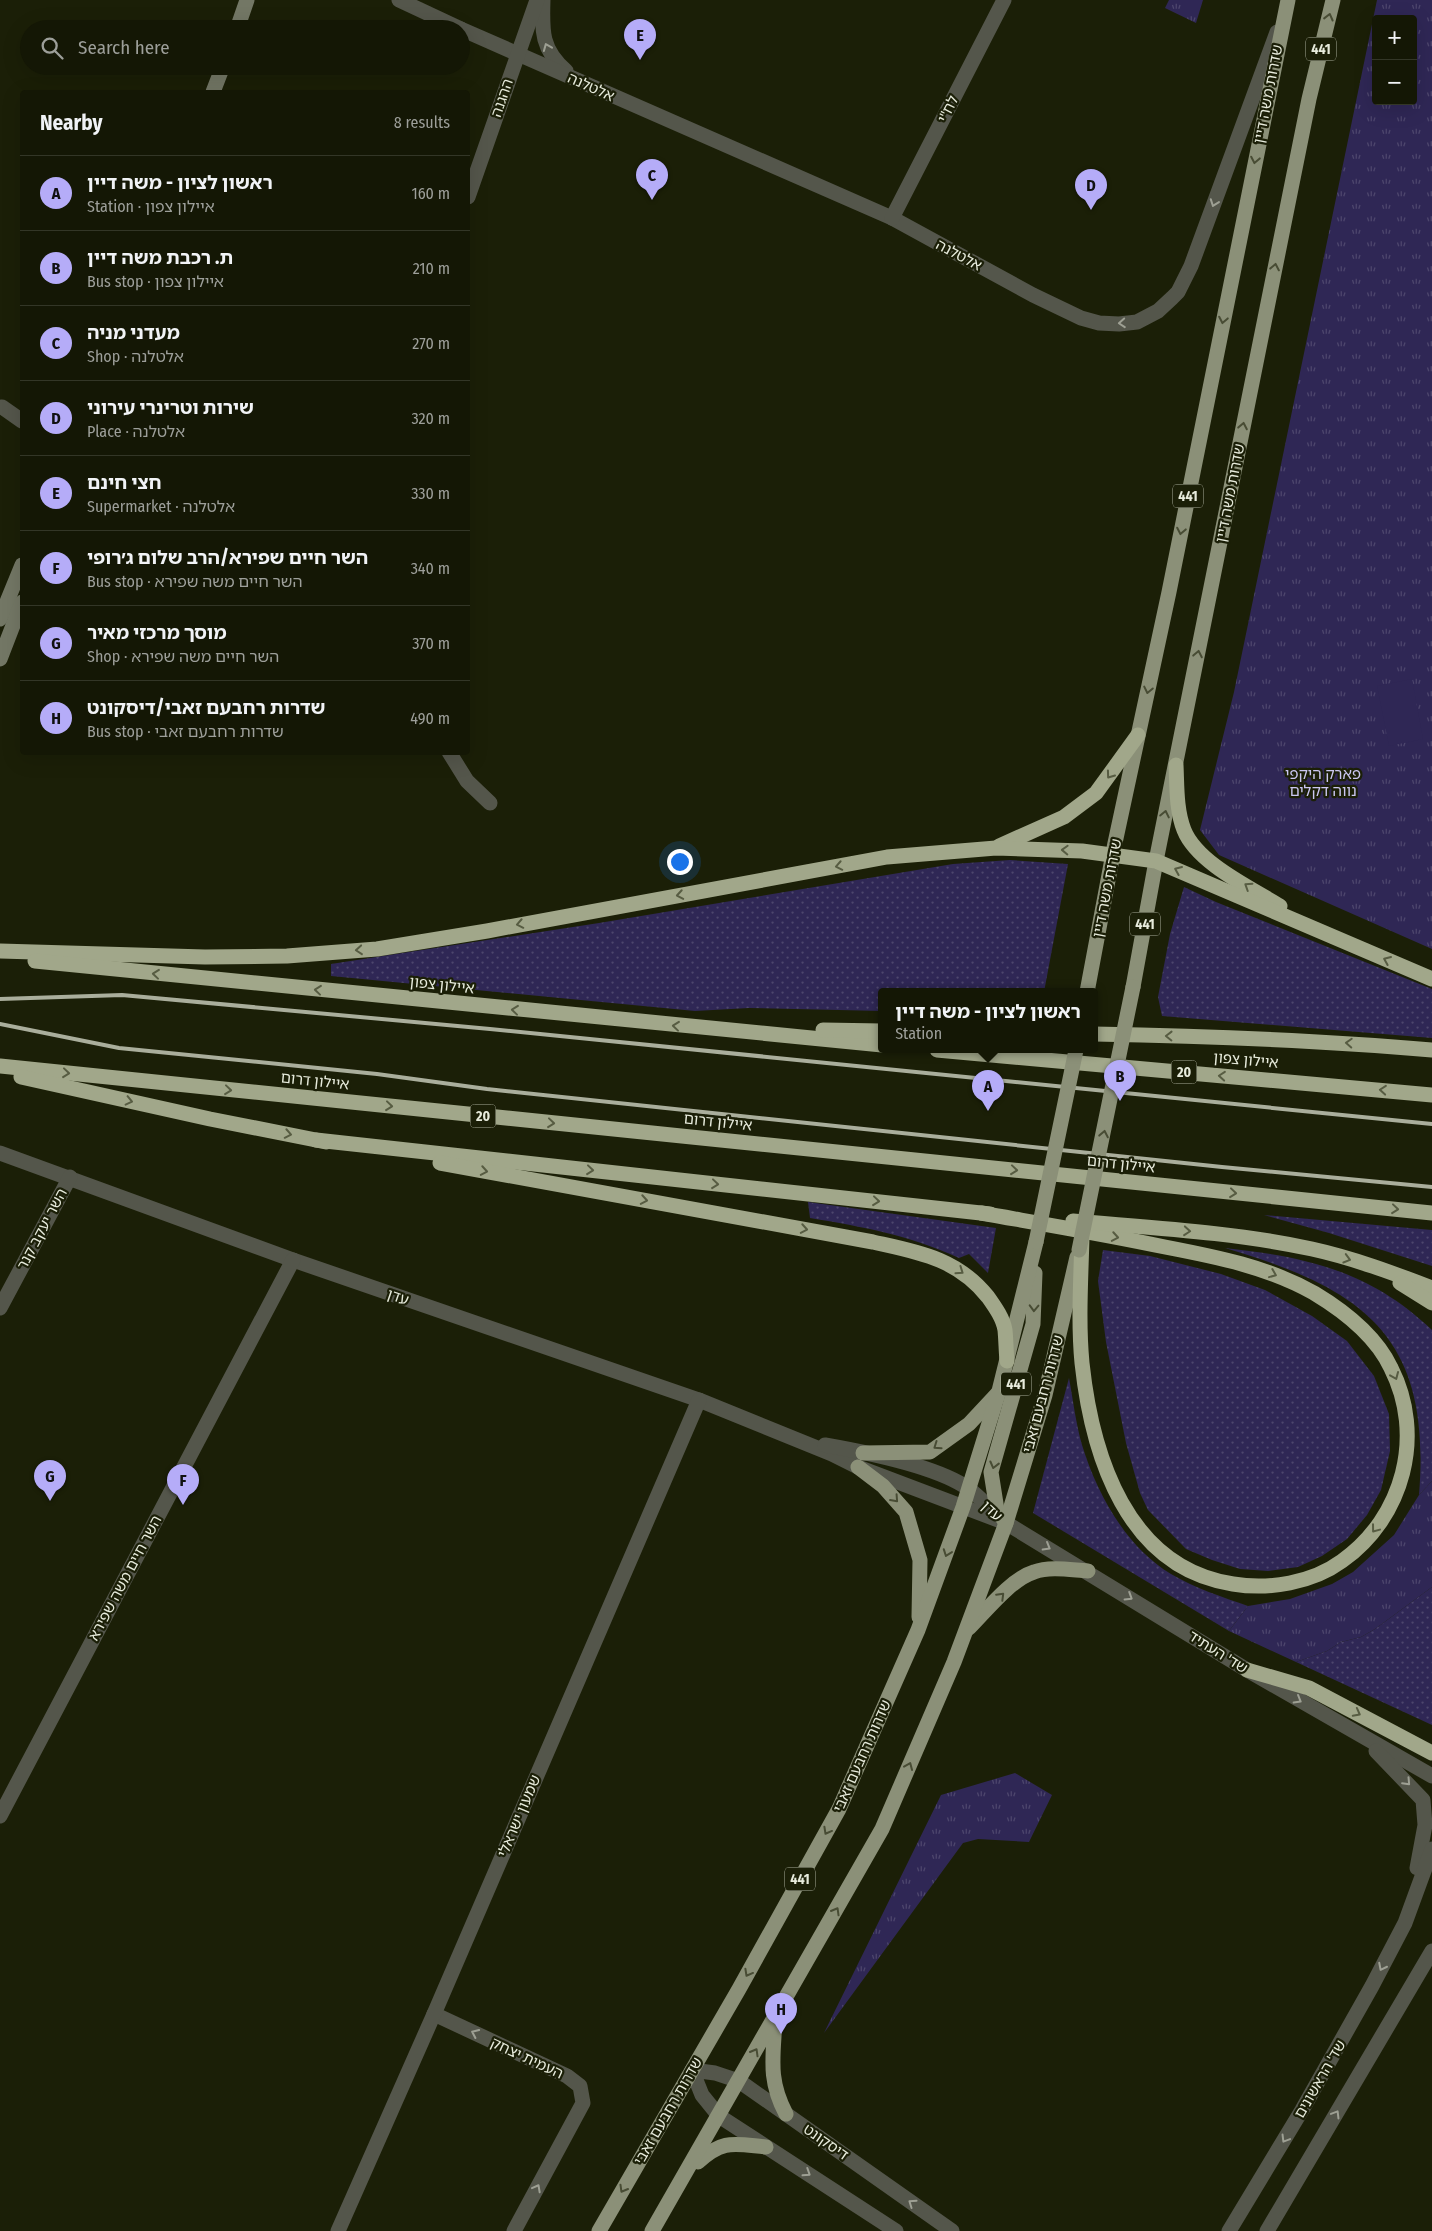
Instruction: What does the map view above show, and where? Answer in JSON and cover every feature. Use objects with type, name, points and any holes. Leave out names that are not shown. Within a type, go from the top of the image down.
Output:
[{"type":"highway","points":[[996,848],[1064,817],[1096,793],[1138,735]]},
{"type":"highway","points":[[1176,764],[1178,800],[1184,830],[1193,844],[1217,866],[1319,932]]},
{"type":"highway","points":[[0,951],[205,957],[287,956],[376,949],[487,931],[887,857],[996,848],[1082,851],[1156,861],[1432,979]]},
{"type":"highway","name":"איילון צפון","points":[[0,957],[878,1045]]},
{"type":"highway","points":[[703,1028],[878,1031]]},
{"type":"highway","points":[[1098,1034],[1204,1036],[1363,1044],[1432,1050]]},
{"type":"highway","name":"איילון צפון","points":[[970,1053],[1432,1095]]},
{"type":"highway","name":"איילון דרום","points":[[0,1066],[1432,1213]]},
{"type":"highway","points":[[0,1072],[210,1119],[316,1140],[873,1242],[928,1254],[954,1266],[976,1282],[997,1308],[1005,1329],[1007,1361]]},
{"type":"highway","points":[[316,1140],[981,1213],[1206,1232],[1266,1240],[1314,1250],[1432,1288]]},
{"type":"highway","points":[[981,1213],[1148,1243],[1252,1266],[1288,1280],[1316,1294],[1342,1312],[1360,1328],[1378,1347],[1390,1366],[1400,1390],[1406,1413],[1408,1436],[1406,1459],[1393,1501],[1372,1534],[1357,1549],[1341,1562],[1305,1580],[1266,1586],[1243,1586],[1207,1579],[1187,1570],[1170,1560],[1143,1534],[1128,1517],[1118,1496],[1106,1468],[1090,1413],[1080,1333],[1080,1250]]},
{"type":"highway","points":[[1380,1270],[1432,1303]]},
{"type":"highway","points":[[1247,1670],[1309,1688],[1432,1753]]},
{"type":"main road","name":"שדרות משה דיין","points":[[1080,1250],[1134,987],[1156,861],[1309,99],[1333,0]]},
{"type":"main road","name":"שדרות משה דיין","points":[[1088,987],[1113,855],[1169,592],[1287,5]]},
{"type":"main road","name":"441","points":[[1006,1523],[997,1510],[991,1472],[1034,1324],[1036,1242],[1075,1053]]},
{"type":"main road","name":"שדרות רחבעם זאבי","points":[[599,2231],[839,1809],[918,1630],[963,1507],[999,1391],[1036,1242]]},
{"type":"main road","name":"שדרות רחבעם זאבי","points":[[652,2231],[882,1829],[966,1630],[1006,1523],[1044,1396],[1080,1250]]},
{"type":"main road","points":[[860,1460],[930,1452],[969,1424],[999,1391]]},
{"type":"main road","points":[[860,1460],[906,1512],[920,1560],[918,1630]]},
{"type":"main road","points":[[966,1630],[1009,1588],[1034,1572],[1048,1570],[1088,1571]]},
{"type":"main road","points":[[775,2018],[772,2074],[776,2095],[786,2114]]},
{"type":"main road","points":[[688,2171],[712,2149],[732,2143],[766,2147]]},
{"type":"street","points":[[240,20],[247,0]]},
{"type":"street","name":"אלטלנה","points":[[399,0],[442,20]]},
{"type":"street","name":"ההגנה","points":[[470,191],[537,0]]},
{"type":"street","points":[[542,0],[542,30],[546,45],[553,59],[579,81]]},
{"type":"street","name":"לח\"י","points":[[892,218],[1004,0]]},
{"type":"street","name":"אלטלנה","points":[[470,33],[892,218],[1081,318],[1099,323],[1119,324],[1137,322],[1158,310],[1178,292],[1191,266],[1287,5]]},
{"type":"street","points":[[214,90],[220,75]]},
{"type":"street","points":[[1,407],[20,413]]},
{"type":"street","points":[[1,407],[20,420]]},
{"type":"street","points":[[0,619],[20,569]]},
{"type":"street","points":[[0,659],[20,607]]},
{"type":"street","points":[[451,755],[468,782],[490,803]]},
{"type":"street","name":"עדן","points":[[0,1153],[293,1260],[699,1400],[796,1439],[860,1460],[963,1507],[1006,1523]]},
{"type":"street","name":"השר יעקב קנר","points":[[0,1308],[70,1177]]},
{"type":"street","name":"השר חיים משה שפירא","points":[[0,1816],[293,1260]]},
{"type":"street","name":"שמעון ישראלי","points":[[338,2231],[434,2014],[699,1400]]},
{"type":"street","name":"עדן","points":[[860,1460],[913,1465],[969,1489],[1006,1523]]},
{"type":"street","name":"שד' העתיד","points":[[1006,1523],[1088,1571],[1247,1670],[1432,1776]]},
{"type":"street","points":[[1360,1735],[1423,1800],[1425,1825],[1405,1923]]},
{"type":"street","points":[[1405,1923],[1432,1849]]},
{"type":"street","name":"שד' הראשונים","points":[[1229,2231],[1302,2110],[1405,1923]]},
{"type":"street","name":"שד' הראשונים","points":[[1267,2231],[1432,1951]]},
{"type":"street","name":"העמית יצחק","points":[[434,2014],[567,2076],[580,2086],[583,2103],[514,2231]]},
{"type":"street","points":[[692,2070],[702,2095],[719,2116],[896,2231]]},
{"type":"street","name":"דיסקונט","points":[[692,2070],[715,2073],[739,2081],[952,2231]]},
{"type":"green space","points":[[1169,0],[1203,0],[1196,23],[1165,8]]},
{"type":"green space","name":"פארק היקפי נווה דקלים","points":[[1377,0],[1432,0],[1432,949],[1219,855],[1200,830],[1234,692],[1372,24],[1372,105],[1417,105],[1417,15],[1374,15]]},
{"type":"green space","points":[[1412,679],[1423,739],[1389,746],[1377,686]]},
{"type":"green space","points":[[1010,860],[1068,864],[1045,988],[878,988],[878,1011],[749,1008],[695,1011],[331,976],[331,964],[599,923],[953,864]]},
{"type":"green space","points":[[1184,887],[1216,902],[1432,989],[1432,1038],[1162,1016],[1158,997],[1170,934]]},
{"type":"green space","points":[[808,1202],[996,1228],[988,1273],[969,1254],[959,1258],[922,1243],[886,1233],[810,1218]]},
{"type":"green space","points":[[1264,1215],[1432,1230],[1432,1266],[1329,1233]]},
{"type":"green space","points":[[1225,1248],[1283,1256],[1336,1270],[1361,1280],[1385,1294],[1409,1310],[1432,1330],[1432,1481],[1419,1495],[1420,1440],[1414,1395],[1400,1358],[1379,1327],[1351,1302],[1316,1282],[1274,1264]]},
{"type":"green space","points":[[1103,1250],[1150,1256],[1221,1274],[1265,1290],[1312,1316],[1347,1341],[1374,1376],[1389,1414],[1390,1451],[1381,1490],[1367,1515],[1347,1539],[1322,1556],[1298,1567],[1268,1571],[1240,1569],[1186,1549],[1148,1510],[1140,1493],[1126,1443],[1106,1342],[1098,1281]]},
{"type":"green space","points":[[1069,1378],[1076,1420],[1088,1464],[1115,1518],[1140,1549],[1171,1574],[1199,1588],[1248,1606],[1229,1631],[1033,1513]]},
{"type":"green space","points":[[1432,1481],[1432,1587],[1375,1629],[1361,1637],[1341,1642],[1327,1651],[1296,1662],[1229,1631],[1248,1606],[1290,1599],[1332,1584],[1353,1572],[1394,1535],[1419,1495]]},
{"type":"green space","points":[[1432,1587],[1432,1725],[1296,1662],[1327,1651],[1341,1642],[1361,1637],[1375,1629]]},
{"type":"green space","points":[[1015,1773],[1052,1795],[1029,1842],[978,1839],[963,1843],[824,2033],[941,1795]]},
{"type":"railway","points":[[0,999],[122,995],[490,1029],[1432,1124]]},
{"type":"railway","points":[[0,1024],[119,1048],[377,1074],[487,1089],[1222,1167],[1432,1187]]},
{"type":"place","name":"חצי חינם","points":[[640,60]]},
{"type":"place","name":"מעדני מניה","points":[[652,200]]},
{"type":"place","name":"שירות וטרינרי עירוני","points":[[1091,210]]},
{"type":"place","name":"ת. רכבת משה דיין","points":[[1120,1101]]},
{"type":"place","name":"ראשון לציון - משה דיין","points":[[988,1111]]},
{"type":"place","name":"מוסך מרכזי מאיר","points":[[50,1501]]},
{"type":"place","name":"השר חיים שפירא/הרב שלום ג׳רופי","points":[[183,1505]]},
{"type":"place","name":"שדרות רחבעם זאבי/דיסקונט","points":[[781,2034]]}]
